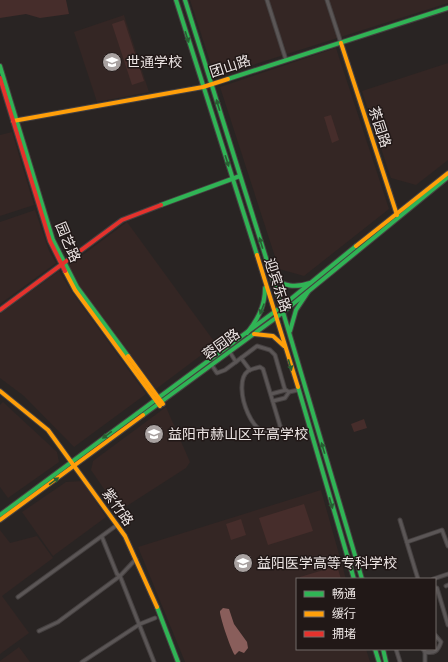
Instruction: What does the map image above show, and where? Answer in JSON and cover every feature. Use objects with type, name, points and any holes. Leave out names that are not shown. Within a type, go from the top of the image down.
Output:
[{"type":"main road","name":"迎宾东路","points":[[176,0],[277,317],[354,578]]},
{"type":"main road","name":"迎宾东路","points":[[185,0],[283,312],[362,578]]},
{"type":"main road","name":"团山路","points":[[15,121],[203,87],[448,8]]},
{"type":"main road","name":"茶园路","points":[[341,43],[397,215]]},
{"type":"main road","name":"园艺路","points":[[0,66],[15,121]]},
{"type":"main road","name":"园艺路","points":[[0,78],[62,264],[159,402]]},
{"type":"main road","name":"蓉园路","points":[[0,515],[72,461],[159,402],[277,317],[448,173]]},
{"type":"main road","points":[[0,310],[128,217],[240,176]]},
{"type":"main road","name":"蓉园路","points":[[0,520],[75,466],[159,402],[397,215],[448,177]]},
{"type":"main road","points":[[246,333],[256,321],[263,309],[266,299],[264,279],[271,275],[287,287],[297,287],[310,283]]},
{"type":"main road","points":[[290,336],[291,318],[296,308],[308,292]]},
{"type":"main road","points":[[254,334],[273,336],[285,347]]},
{"type":"main road","points":[[287,354],[294,351]]},
{"type":"main road","name":"紫竹路","points":[[0,391],[48,430],[72,461],[117,525],[150,586],[178,661]]},
{"type":"main road","points":[[325,481],[332,479]]},
{"type":"main road","points":[[375,650],[379,662]]},
{"type":"main road","points":[[383,650],[386,662]]},
{"type":"street","points":[[267,0],[286,60]]},
{"type":"street","points":[[328,0],[341,43]]},
{"type":"street","points":[[213,367],[217,373],[225,370],[257,346],[270,350],[275,355],[285,390]]},
{"type":"street","points":[[231,354],[236,362]]},
{"type":"street","points":[[241,358],[250,370]]},
{"type":"street","points":[[260,367],[263,369],[281,429],[267,434],[262,433],[248,417],[241,393],[245,375],[250,370],[260,367]]},
{"type":"street","points":[[271,394],[285,390],[289,392],[298,390]]},
{"type":"street","points":[[273,401],[285,398],[289,392]]},
{"type":"street","points":[[400,520],[418,578]]},
{"type":"street","points":[[18,597],[117,525]]},
{"type":"street","points":[[407,542],[442,530],[448,546]]},
{"type":"street","points":[[102,537],[140,624],[154,662]]},
{"type":"street","points":[[39,631],[58,622],[120,576],[122,572],[136,559]]},
{"type":"street","points":[[436,578],[448,574]]},
{"type":"street","points":[[437,588],[448,625]]},
{"type":"street","points":[[82,662],[140,624],[155,618]]},
{"type":"street","points":[[425,662],[424,650],[434,653],[437,651],[441,642],[436,636]]},
{"type":"street","points":[[396,650],[400,662]]},
{"type":"street","points":[[173,662],[178,661]]},
{"type":"shaded area","points":[[0,0],[66,0],[69,14],[40,18],[26,14],[0,18]]},
{"type":"shaded area","points":[[190,0],[448,0],[448,3],[215,77]]},
{"type":"shaded area","name":"世通学校","points":[[124,15],[149,92],[97,102],[74,32]]},
{"type":"shaded area","points":[[124,20],[144,81],[132,85],[112,24]]},
{"type":"shaded area","points":[[336,48],[389,209],[304,276],[279,269],[220,87]]},
{"type":"shaded area","points":[[448,63],[448,160],[416,185],[391,178],[362,91]]},
{"type":"shaded area","points":[[331,115],[339,140],[332,143],[324,117]]},
{"type":"shaded area","points":[[12,132],[34,205],[0,216],[0,135]]},
{"type":"shaded area","points":[[35,210],[49,251],[56,263],[0,304],[0,222]]},
{"type":"shaded area","points":[[127,222],[216,344],[156,389],[81,288],[68,266]]},
{"type":"shaded area","points":[[59,271],[71,291],[146,394],[74,447],[24,396],[0,378],[0,314]]},
{"type":"shaded area","points":[[3,402],[57,452],[59,462],[8,498],[0,487],[0,405]]},
{"type":"shaded area","name":"益阳市赫山区平高学校","points":[[166,407],[190,462],[186,468],[119,511],[91,470],[93,461]]},
{"type":"shaded area","points":[[364,419],[367,428],[354,432],[351,424]]},
{"type":"shaded area","points":[[82,481],[106,517],[53,556],[22,512],[66,482]]},
{"type":"shaded area","name":"益阳医学高等专科学校","points":[[321,490],[346,578],[296,578],[296,650],[366,650],[370,662],[185,662],[138,547]]},
{"type":"shaded area","points":[[304,504],[313,531],[268,545],[259,518]]},
{"type":"shaded area","points":[[241,519],[246,535],[231,540],[226,524]]},
{"type":"shaded area","points":[[0,530],[10,543],[37,536],[53,558],[2,596],[29,633],[0,654],[0,627]]},
{"type":"shaded area","points":[[337,566],[341,578],[300,578]]},
{"type":"shaded area","points":[[223,608],[229,609],[234,624],[247,642],[248,648],[244,653],[239,651],[235,655],[233,653],[220,614],[220,611]]},
{"type":"shaded area","points":[[19,647],[30,662],[0,662],[0,661]]},
{"type":"traffic: fast","points":[[176,0],[257,255]]},
{"type":"traffic: fast","points":[[185,0],[283,312],[362,578]]},
{"type":"traffic: fast","points":[[228,79],[448,8]]},
{"type":"traffic: fast","points":[[0,66],[53,240],[77,287],[128,356]]},
{"type":"traffic: fast","points":[[161,205],[240,176]]},
{"type":"traffic: fast","points":[[143,415],[277,317],[448,177]]},
{"type":"traffic: fast","points":[[0,515],[281,307],[356,246]]},
{"type":"traffic: fast","points":[[272,276],[276,280],[290,286],[299,286],[310,283]]},
{"type":"traffic: fast","points":[[247,333],[260,312],[264,301],[265,288]]},
{"type":"traffic: fast","points":[[290,331],[296,310],[308,292]]},
{"type":"traffic: fast","points":[[298,387],[354,578]]},
{"type":"traffic: fast","points":[[157,607],[178,662]]},
{"type":"traffic: fast","points":[[375,650],[379,662]]},
{"type":"traffic: fast","points":[[383,650],[386,662]]},
{"type":"traffic: slow","points":[[341,43],[397,215]]},
{"type":"traffic: slow","points":[[13,121],[203,87],[228,79]]},
{"type":"traffic: slow","points":[[356,246],[448,173]]},
{"type":"traffic: slow","points":[[257,255],[298,387]]},
{"type":"traffic: slow","points":[[65,271],[75,290],[160,406]]},
{"type":"traffic: slow","points":[[254,334],[273,336],[284,346]]},
{"type":"traffic: slow","points":[[128,356],[163,404]]},
{"type":"traffic: slow","points":[[0,391],[48,430],[125,536],[157,607]]},
{"type":"traffic: slow","points":[[0,520],[143,415]]},
{"type":"traffic: jam","points":[[0,78],[50,241],[65,271]]},
{"type":"traffic: jam","points":[[0,310],[122,220],[161,205]]},
{"type":"place","name":"世通学校","points":[[112,62]]},
{"type":"place","name":"益阳市赫山区平高学校","points":[[154,434]]},
{"type":"place","name":"益阳医学高等专科学校","points":[[243,563]]}]
